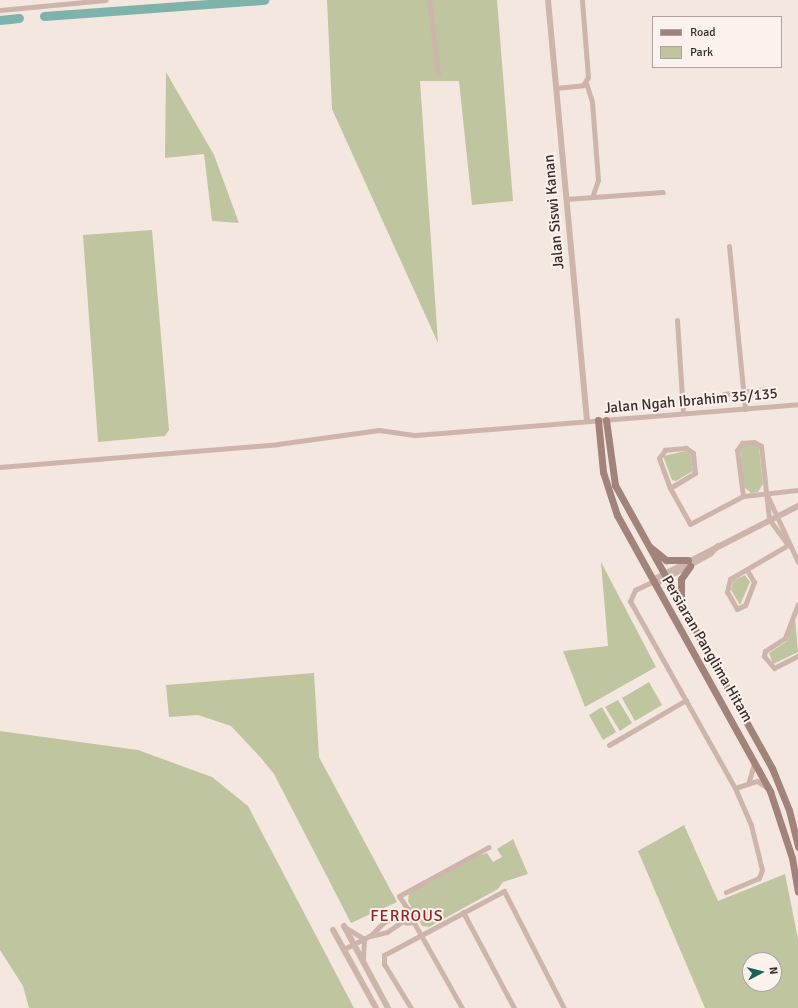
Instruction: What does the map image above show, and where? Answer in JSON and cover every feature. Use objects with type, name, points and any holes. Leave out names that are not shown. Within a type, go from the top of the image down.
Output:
[{"type":"main road","name":"Persiaran Panglima Hitam","points":[[598,420],[607,492],[654,582],[753,756],[770,791],[795,858],[798,891]]},
{"type":"main road","name":"Persiaran Panglima Hitam","points":[[606,420],[615,485],[643,540],[772,768],[789,810],[798,847]]},
{"type":"main road","points":[[643,540],[666,560],[689,563],[681,578],[679,593],[684,612]]},
{"type":"main road","points":[[789,810],[798,828]]},
{"type":"street","points":[[0,10],[106,0]]},
{"type":"street","points":[[429,0],[438,73]]},
{"type":"street","name":"Jalan Siswi Kanan","points":[[548,0],[587,421]]},
{"type":"street","points":[[582,0],[586,82],[592,102],[598,180],[592,197]]},
{"type":"street","points":[[556,88],[586,82]]},
{"type":"street","points":[[566,199],[663,192]]},
{"type":"street","points":[[729,246],[745,408]]},
{"type":"street","points":[[677,320],[683,414]]},
{"type":"street","points":[[724,394],[763,390]]},
{"type":"street","name":"Jalan Ngah Ibrahim 35/135","points":[[0,467],[278,444],[379,430],[416,435],[798,404]]},
{"type":"street","points":[[743,496],[737,450],[748,442],[761,446],[769,519],[798,562]]},
{"type":"street","points":[[670,488],[694,473],[695,457],[689,449],[662,453],[659,458],[670,488],[686,521],[690,524],[700,522],[743,496],[798,490]]},
{"type":"street","points":[[766,493],[787,545]]},
{"type":"street","points":[[726,892],[758,878],[762,870],[751,825],[735,788],[630,601],[635,590],[654,582],[775,515],[798,506]]},
{"type":"street","points":[[747,570],[754,582],[745,605],[737,608],[727,592],[730,579],[787,545]]},
{"type":"street","points":[[798,604],[785,638],[765,651],[764,656],[774,668],[798,656]]},
{"type":"street","points":[[609,746],[686,700]]},
{"type":"street","points":[[750,781],[755,773],[753,756]]},
{"type":"street","points":[[735,788],[750,781],[760,782],[770,791]]},
{"type":"street","points":[[462,1008],[413,921],[414,912],[407,908],[399,896],[489,848]]},
{"type":"street","points":[[411,1008],[383,960],[388,951],[504,891],[564,1008]]},
{"type":"street","points":[[370,936],[384,922],[401,915],[407,908]]},
{"type":"street","points":[[463,912],[514,1008]]},
{"type":"street","points":[[401,915],[403,921]]},
{"type":"street","points":[[344,949],[370,936],[387,932],[403,921],[413,921]]},
{"type":"street","points":[[344,926],[364,939]]},
{"type":"street","points":[[344,926],[388,1008]]},
{"type":"street","points":[[333,930],[376,1008]]},
{"type":"street","points":[[364,939],[364,963]]},
{"type":"green space","points":[[327,0],[497,0],[513,201],[472,205],[459,81],[420,81],[438,343],[332,109]]},
{"type":"green space","points":[[166,72],[214,155],[239,223],[212,221],[204,154],[165,158]]},
{"type":"green space","points":[[152,230],[169,430],[165,436],[98,442],[83,235]]},
{"type":"green space","points":[[753,443],[759,448],[763,484],[758,492],[751,493],[744,487],[740,450],[744,444]]},
{"type":"green space","points":[[686,451],[691,455],[693,471],[676,481],[672,480],[663,456]]},
{"type":"green space","points":[[601,562],[656,667],[585,707],[563,651],[608,646]]},
{"type":"green space","points":[[745,575],[750,582],[740,605],[731,590],[733,581]]},
{"type":"green space","points":[[795,619],[798,652],[773,664],[769,653],[787,641]]},
{"type":"green space","points":[[314,673],[319,757],[397,902],[351,923],[274,774],[261,758],[231,726],[198,715],[169,717],[166,685]]},
{"type":"green space","points":[[649,682],[662,705],[635,721],[622,698]]},
{"type":"green space","points":[[618,700],[632,723],[620,731],[605,707]]},
{"type":"green space","points":[[602,707],[616,732],[603,740],[589,715]]},
{"type":"green space","points":[[0,731],[138,750],[212,777],[248,806],[354,1008],[29,1008],[23,986],[0,950]]},
{"type":"green space","points":[[684,825],[718,901],[785,874],[798,939],[798,1008],[705,1008],[638,851]]},
{"type":"green space","points":[[513,839],[528,874],[503,882],[498,889],[429,927],[422,926],[408,901],[409,893],[477,856],[487,853],[493,862],[502,857],[497,849]]},
{"type":"waterway","points":[[44,16],[264,0]]},
{"type":"waterway","points":[[0,20],[19,18]]},
{"type":"district","name":"FERROUS","points":[[407,916]]}]
